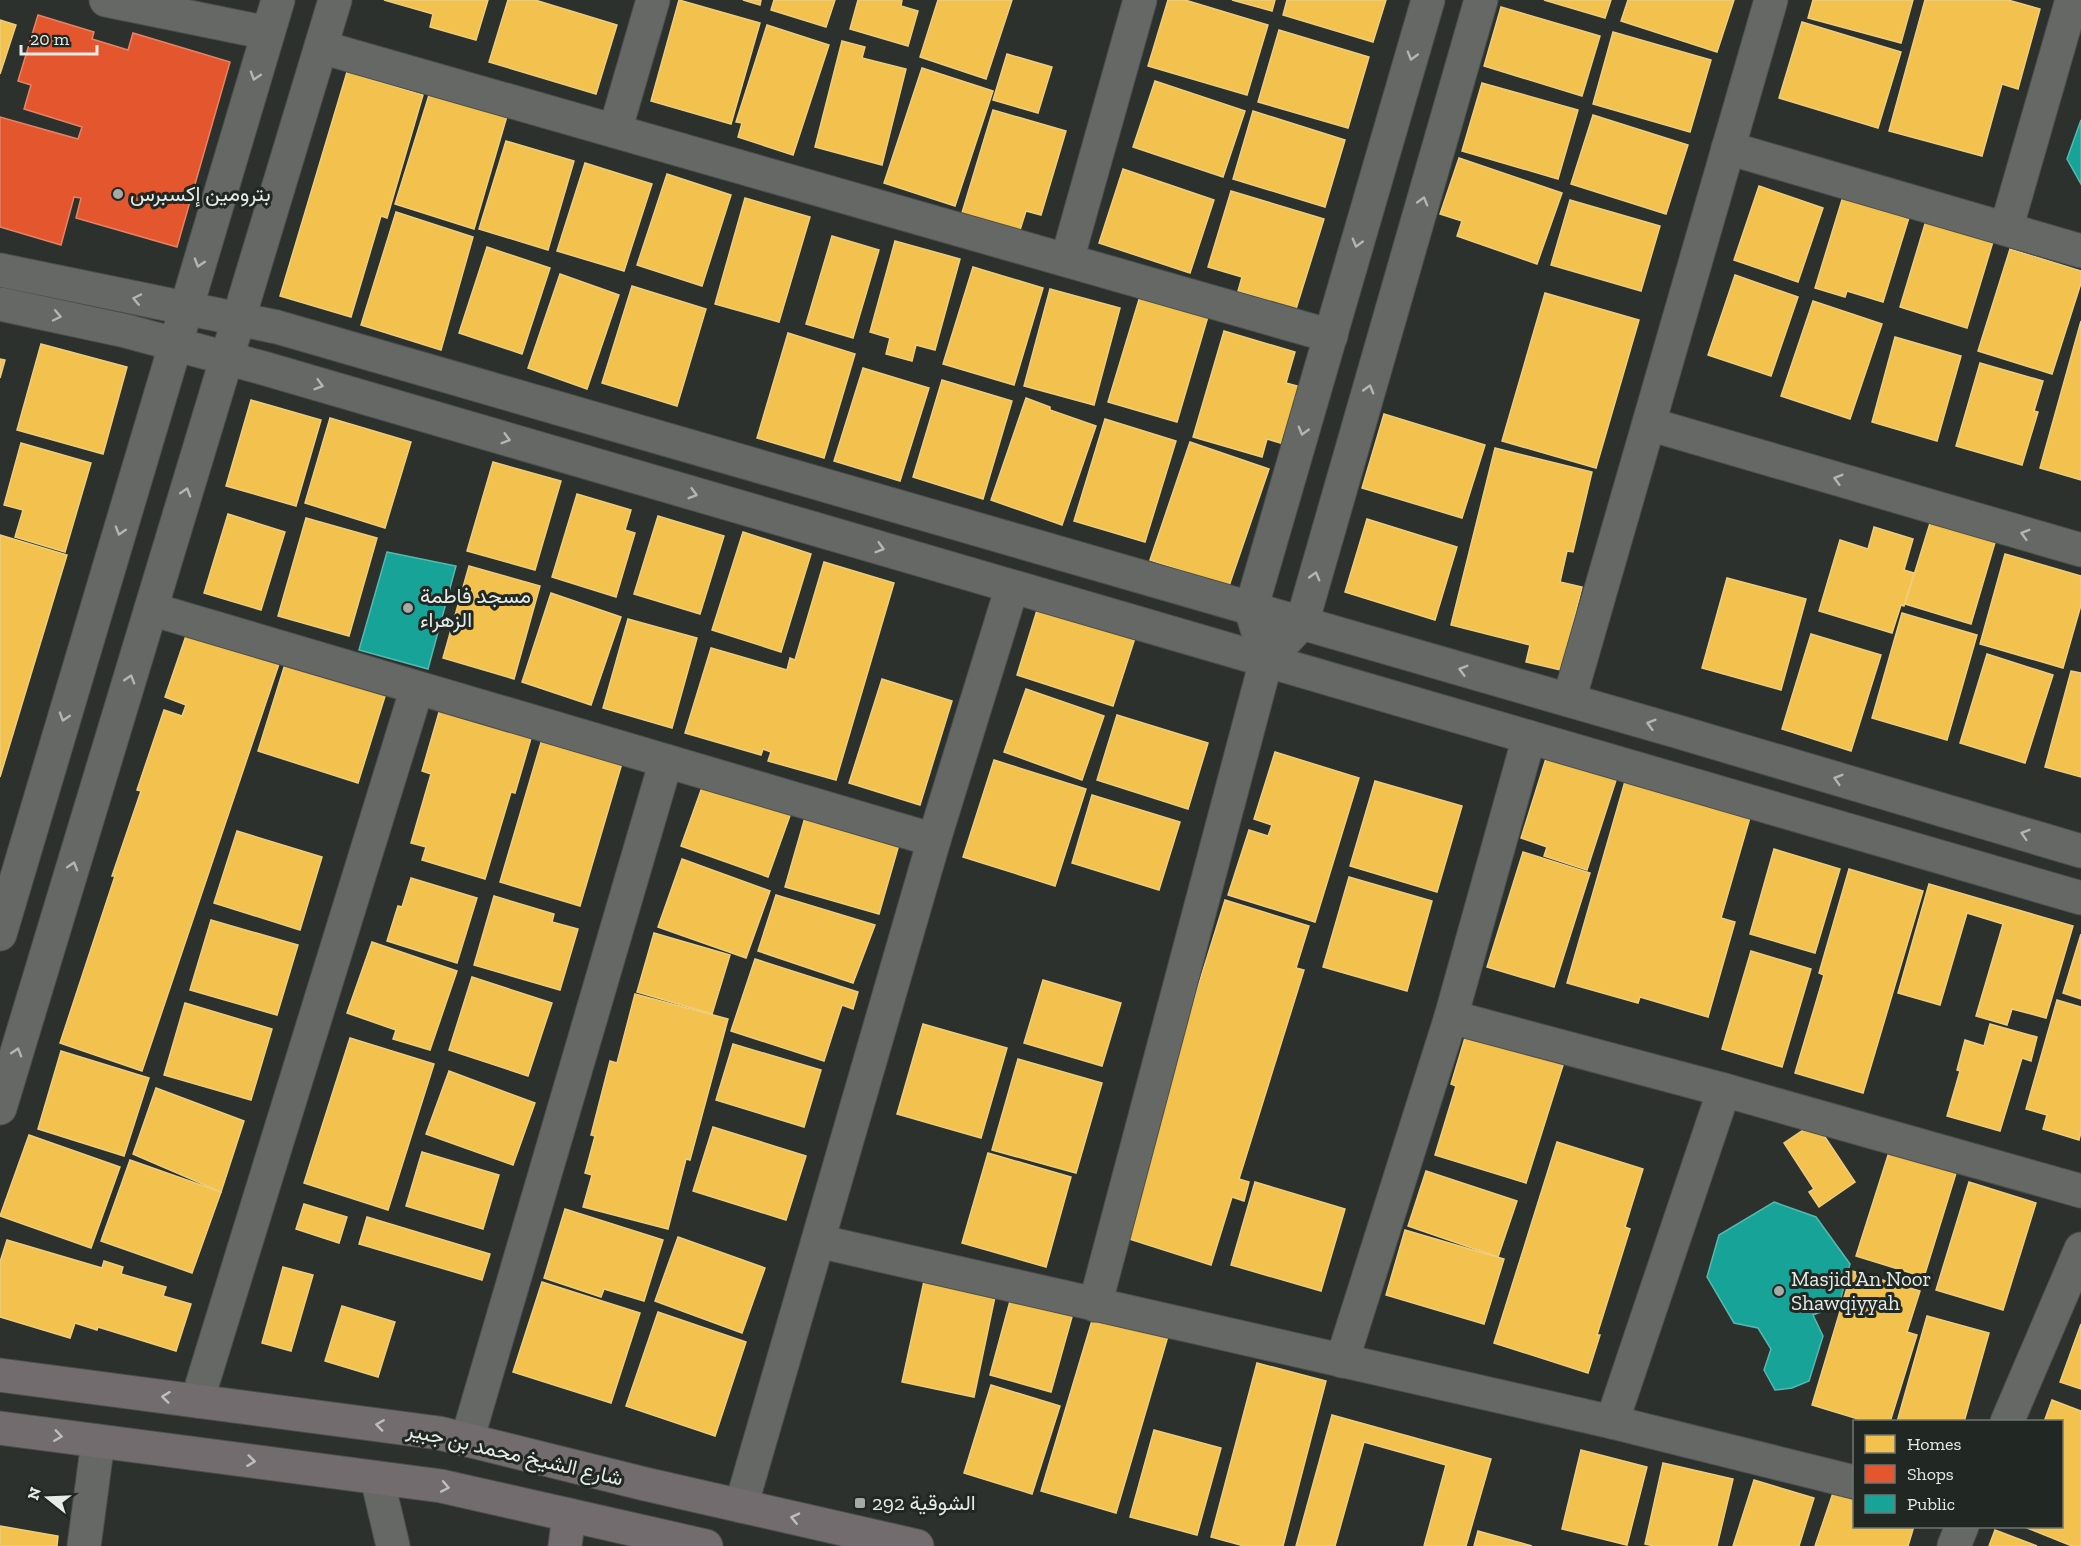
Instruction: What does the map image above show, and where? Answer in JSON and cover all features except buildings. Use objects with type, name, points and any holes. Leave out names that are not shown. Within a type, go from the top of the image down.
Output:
[{"type":"main road","name":"شارع الشيخ محمد بن جبير","points":[[0,1375],[439,1433],[645,1484],[917,1546]]},
{"type":"main road","points":[[0,1428],[441,1486],[567,1531],[706,1546]]},
{"type":"street","points":[[106,0],[268,33]]},
{"type":"street","points":[[0,934],[278,0]]},
{"type":"street","points":[[0,1108],[335,0]]},
{"type":"street","points":[[615,131],[653,0]]},
{"type":"street","points":[[1067,260],[1140,0]]},
{"type":"street","points":[[1266,661],[1251,609],[1428,0]]},
{"type":"street","points":[[1095,1305],[1266,661],[1302,623],[1481,0]]},
{"type":"street","points":[[1569,700],[1771,0]]},
{"type":"street","points":[[2006,229],[2074,8]]},
{"type":"street","points":[[321,47],[1330,336]]},
{"type":"street","points":[[1728,148],[2081,251]]},
{"type":"street","points":[[0,270],[288,331],[1569,700],[2081,851]]},
{"type":"street","points":[[0,304],[126,331],[226,358],[2081,898]]},
{"type":"street","points":[[1649,423],[2081,550]]},
{"type":"street","points":[[741,1506],[934,840],[1012,587]]},
{"type":"street","points":[[151,609],[934,840]]},
{"type":"street","points":[[197,1401],[417,688]]},
{"type":"street","points":[[1342,1361],[1450,1017],[1529,737]]},
{"type":"street","points":[[467,1440],[666,761]]},
{"type":"street","points":[[1450,1017],[1724,1090],[2081,1191]]},
{"type":"street","points":[[1612,1422],[1724,1090]]},
{"type":"street","points":[[818,1240],[1612,1422],[1853,1482]]},
{"type":"street","points":[[2008,1420],[2081,1249]]},
{"type":"street","points":[[84,1546],[98,1441]]},
{"type":"street","points":[[377,1478],[393,1546]]},
{"type":"street","points":[[1954,1546],[1962,1528]]},
{"type":"place","name":"بترومين إكسبرس","points":[[118,194]]},
{"type":"place","name":"مسجد فاطمة الزهراء","points":[[408,608]]},
{"type":"place","name":"Masjid An Noor Shawqiyyah","points":[[1779,1291]]},
{"type":"place","name":"الشوقية 292","points":[[860,1503]]}]
